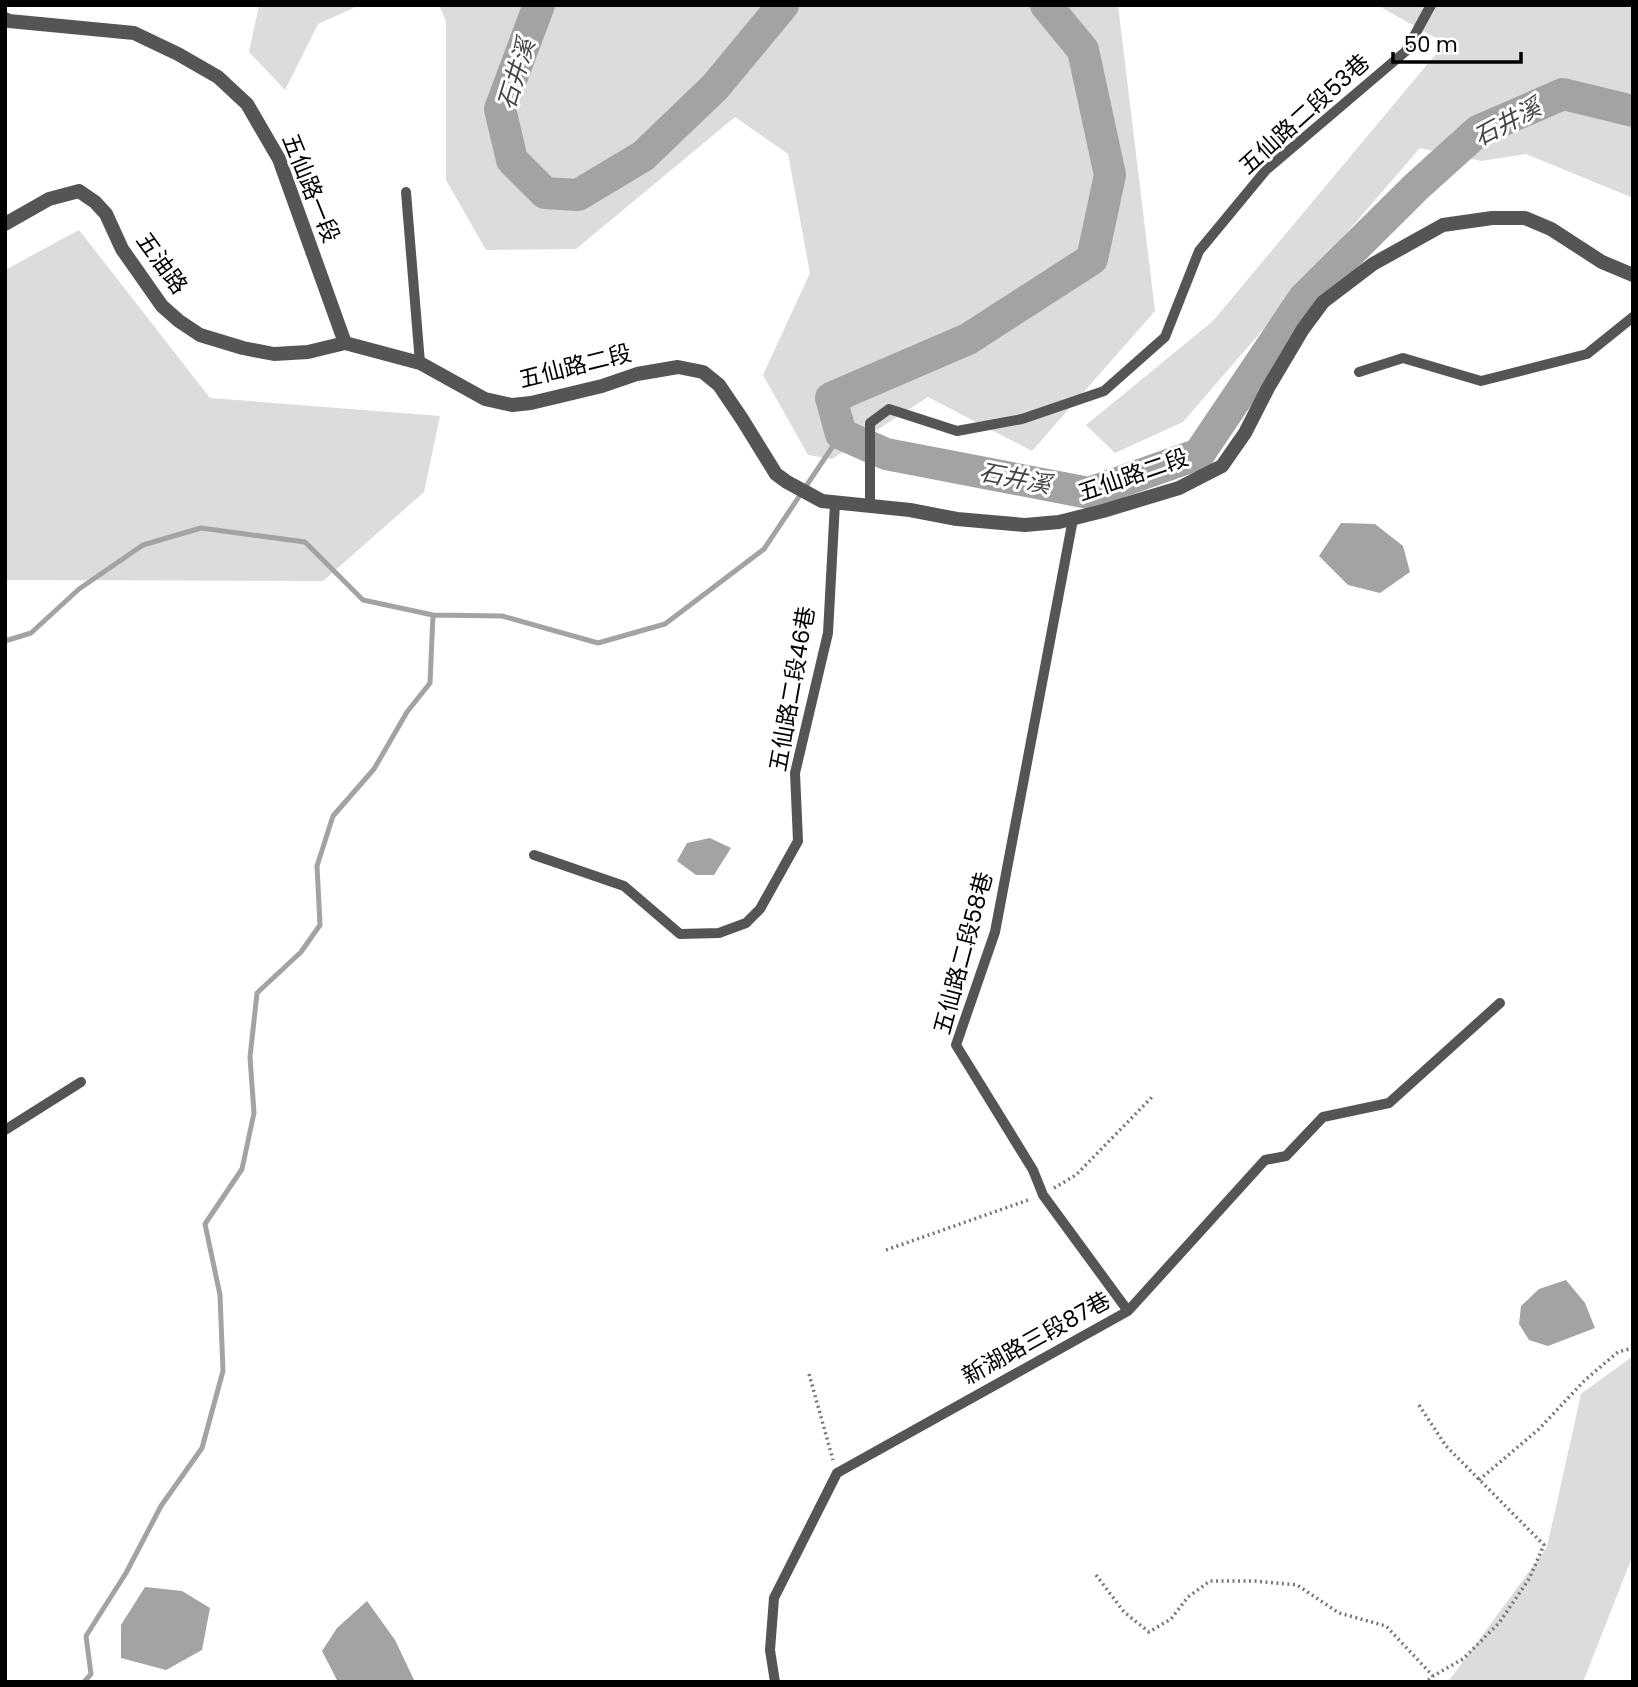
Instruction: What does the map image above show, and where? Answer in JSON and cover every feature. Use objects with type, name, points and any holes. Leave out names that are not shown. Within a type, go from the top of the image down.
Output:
[{"type":"street","name":"五仙路一段","points":[[5,19],[134,33],[218,77],[247,104],[279,159],[345,343]]},
{"type":"street","name":"五油路","points":[[5,224],[49,199],[79,191],[106,214],[122,249],[162,306],[200,335],[274,354],[308,352],[345,343]]},
{"type":"street","name":"五仙路二段","points":[[345,343],[420,363],[485,399],[512,405],[602,386],[636,374],[678,367],[703,372],[719,385],[776,474],[829,502],[1025,525],[1073,519],[1179,488],[1222,466],[1245,433],[1303,329],[1323,302],[1373,264],[1443,225],[1492,218],[1525,218],[1551,229],[1602,262],[1633,275]]},
{"type":"lane","name":"五仙路二段53巷","points":[[870,506],[870,423],[889,409],[957,431],[1022,419],[1104,391],[1165,337],[1199,251],[1266,170],[1406,51],[1431,5]]},
{"type":"lane","points":[[406,192],[420,363]]},
{"type":"lane","points":[[1359,372],[1404,358],[1481,381],[1587,354],[1633,317]]},
{"type":"lane","name":"五仙路二段46巷","points":[[534,855],[624,886],[680,934],[719,933],[746,923],[760,909],[798,841],[795,773],[828,633],[829,502]]},
{"type":"lane","name":"五仙路二段58巷","points":[[1073,519],[995,932],[956,1045],[1033,1170],[1043,1195],[1128,1311]]},
{"type":"lane","name":"新湖路三段87巷","points":[[837,1473],[1128,1311],[1265,1160],[1286,1156],[1322,1117],[1389,1104],[1500,1003]]},
{"type":"lane","points":[[5,1130],[81,1082]]},
{"type":"lane","points":[[775,1682],[770,1650],[774,1598],[837,1473]]},
{"type":"path","points":[[886,1250],[1043,1195],[1076,1175],[1154,1095]]},
{"type":"path","points":[[1479,1480],[1539,1429],[1586,1380],[1618,1352],[1633,1348]]},
{"type":"path","points":[[809,1374],[837,1473]]},
{"type":"path","points":[[1419,1405],[1446,1446],[1544,1545],[1529,1579],[1499,1623],[1463,1659],[1426,1682]]},
{"type":"path","points":[[1096,1575],[1124,1612],[1149,1632],[1171,1619],[1188,1597],[1210,1581],[1255,1580],[1297,1584],[1339,1613],[1386,1626],[1433,1676]]},
{"type":"shaded area","points":[[259,5],[360,5],[318,24],[285,90],[249,52]]},
{"type":"shaded area","points":[[439,5],[1118,5],[1155,311],[1032,451],[928,397],[832,459],[808,455],[763,375],[810,273],[788,154],[735,117],[576,249],[486,250],[446,180],[446,21]]},
{"type":"shaded area","points":[[1377,5],[1633,5],[1633,198],[1526,154],[1481,161],[1420,148],[1183,422],[1115,453],[1086,425],[1213,321],[1445,43]]},
{"type":"shaded area","points":[[79,230],[210,398],[440,416],[424,492],[323,581],[5,580],[5,270]]},
{"type":"shaded area","points":[[1341,523],[1375,524],[1403,546],[1410,572],[1380,593],[1348,585],[1319,556]]},
{"type":"shaded area","points":[[710,838],[731,848],[714,875],[696,875],[677,861],[687,843]]},
{"type":"shaded area","points":[[1566,1280],[1585,1303],[1595,1328],[1548,1346],[1529,1340],[1519,1324],[1521,1306],[1539,1289]]},
{"type":"shaded area","points":[[1633,1356],[1633,1555],[1583,1682],[1448,1682],[1547,1547],[1581,1394]]},
{"type":"shaded area","points":[[145,1587],[182,1591],[210,1608],[202,1650],[166,1670],[121,1658],[121,1625]]},
{"type":"shaded area","points":[[367,1601],[395,1640],[415,1682],[338,1682],[322,1651],[337,1628]]},
{"type":"waterway","name":"石井溪","points":[[539,5],[500,109],[512,160],[545,193],[578,195],[643,156],[715,87],[783,5]]},
{"type":"waterway","name":"石井溪","points":[[1046,5],[1083,50],[1110,175],[1092,259],[968,339],[831,398],[841,434],[886,454],[1089,493],[1199,454],[1304,298],[1416,187],[1478,131],[1563,94],[1633,111]]},
{"type":"waterway","points":[[5,641],[31,633],[79,589],[143,545],[201,528],[305,542],[363,600],[433,615],[502,616],[598,643],[665,624],[764,549],[841,434]]},
{"type":"waterway","points":[[84,1682],[91,1674],[86,1636],[126,1573],[161,1506],[202,1448],[223,1371],[220,1295],[205,1224],[242,1169],[254,1113],[250,1057],[257,993],[301,952],[320,925],[317,866],[333,816],[374,769],[407,712],[430,683],[433,615]]}]
